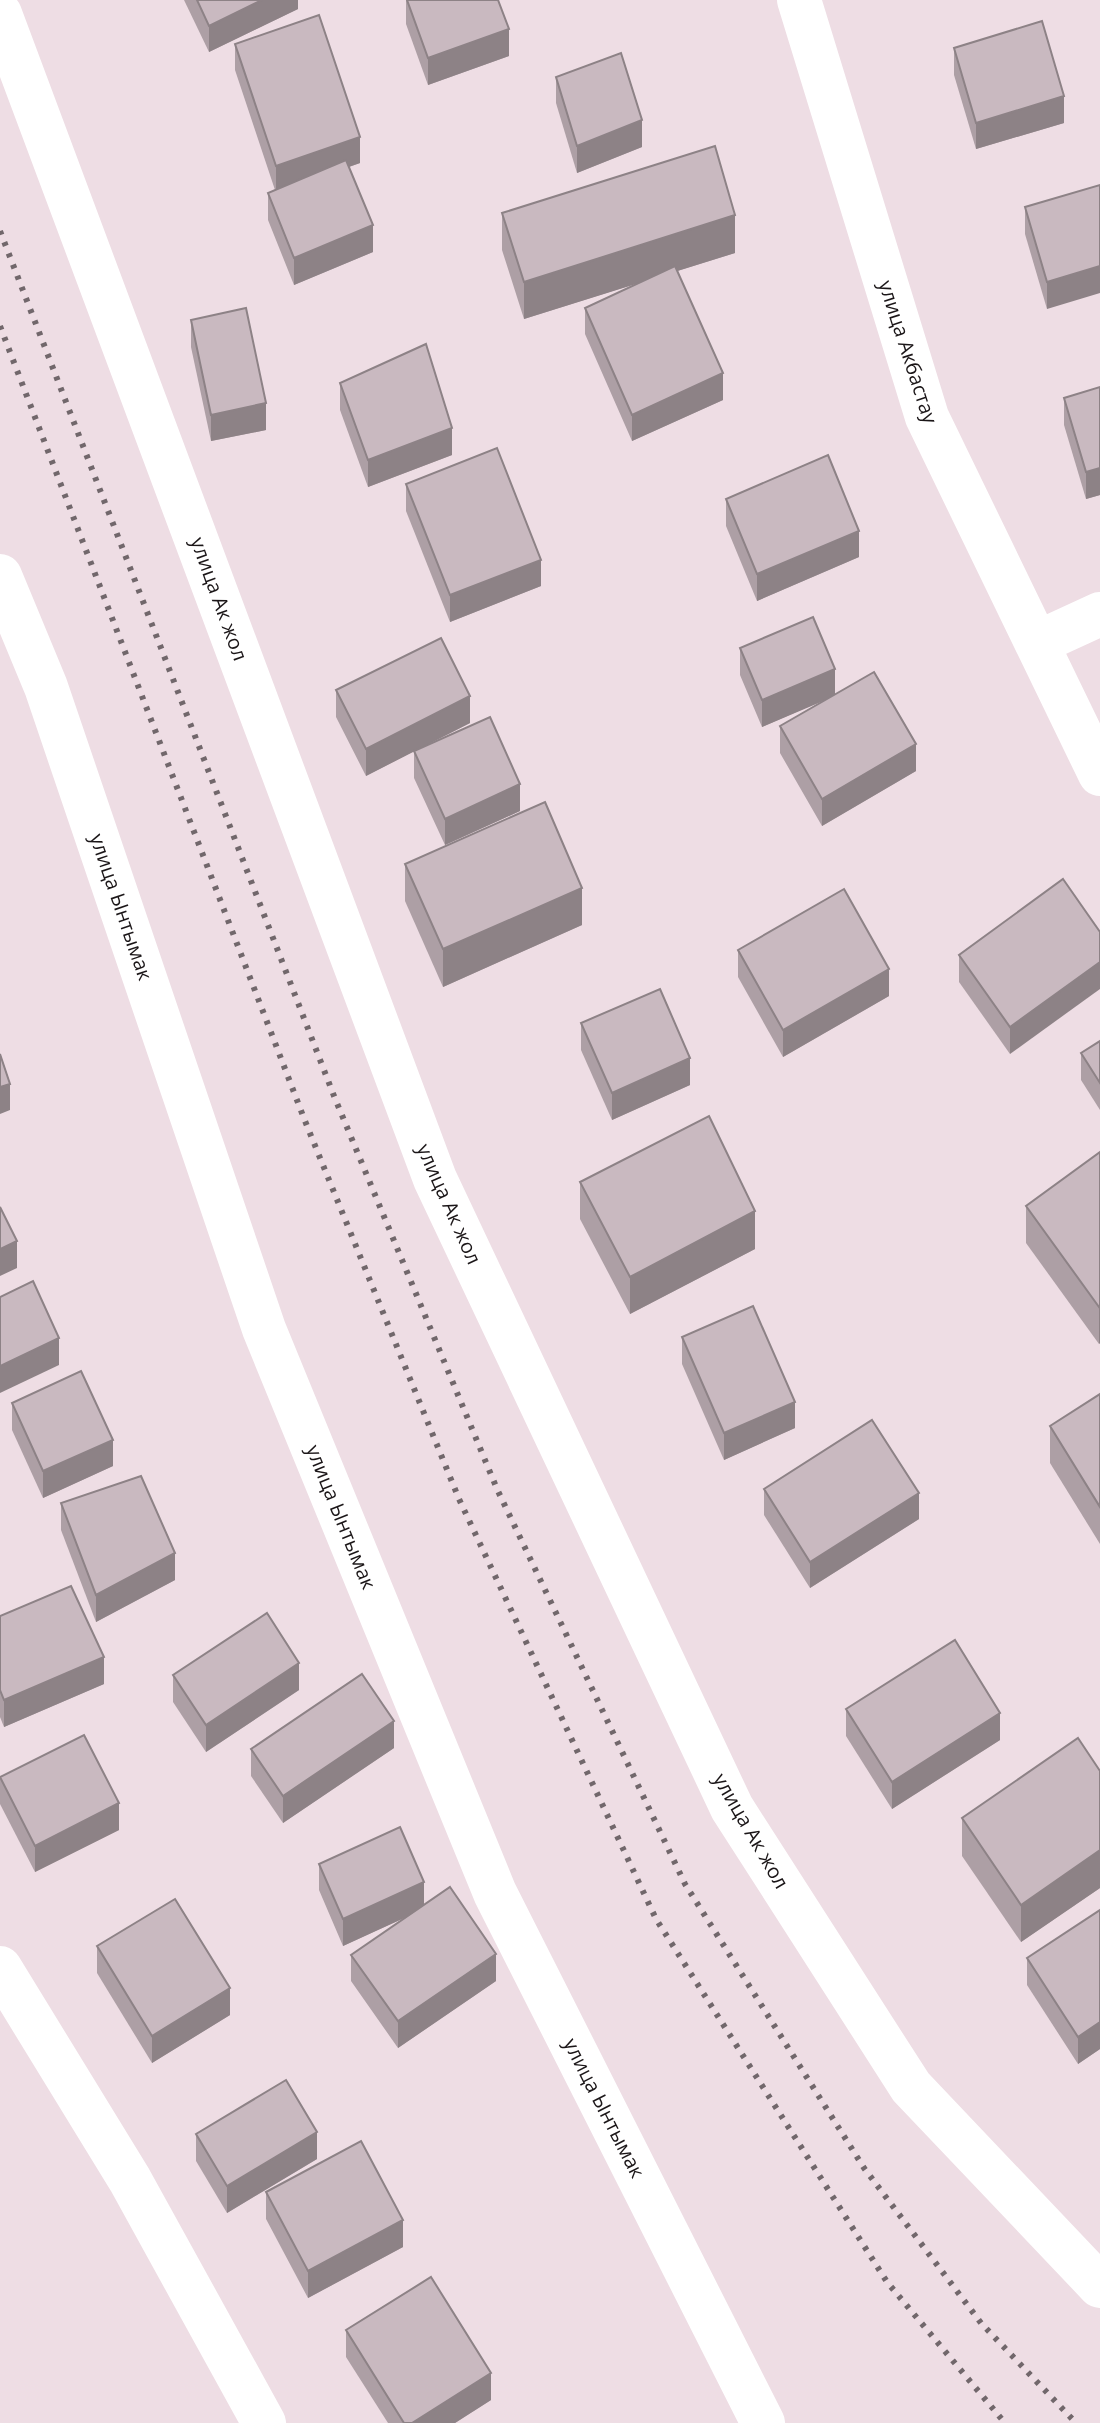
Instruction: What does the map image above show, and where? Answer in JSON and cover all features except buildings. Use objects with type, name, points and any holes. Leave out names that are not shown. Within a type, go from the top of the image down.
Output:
[{"type":"street","points":[[0,11],[22,0]]},
{"type":"street","name":"улица Акбастау","points":[[799,0],[927,417],[1100,774]]},
{"type":"street","name":"улица Ак жол","points":[[0,11],[435,1179],[732,1808],[911,2087],[1100,2286]]},
{"type":"street","name":"улица Ынтымак","points":[[0,576],[46,687],[264,1329],[489,1879],[763,2423]]},
{"type":"street","points":[[1037,643],[1100,614]]},
{"type":"street","points":[[0,1968],[130,2180],[264,2423]]},
{"type":"railway","points":[[0,231],[334,1096],[497,1489],[685,1884],[864,2168],[981,2323],[1076,2423]]},
{"type":"railway","points":[[0,326],[305,1121],[459,1499],[656,1919],[887,2282],[1005,2423]]}]
